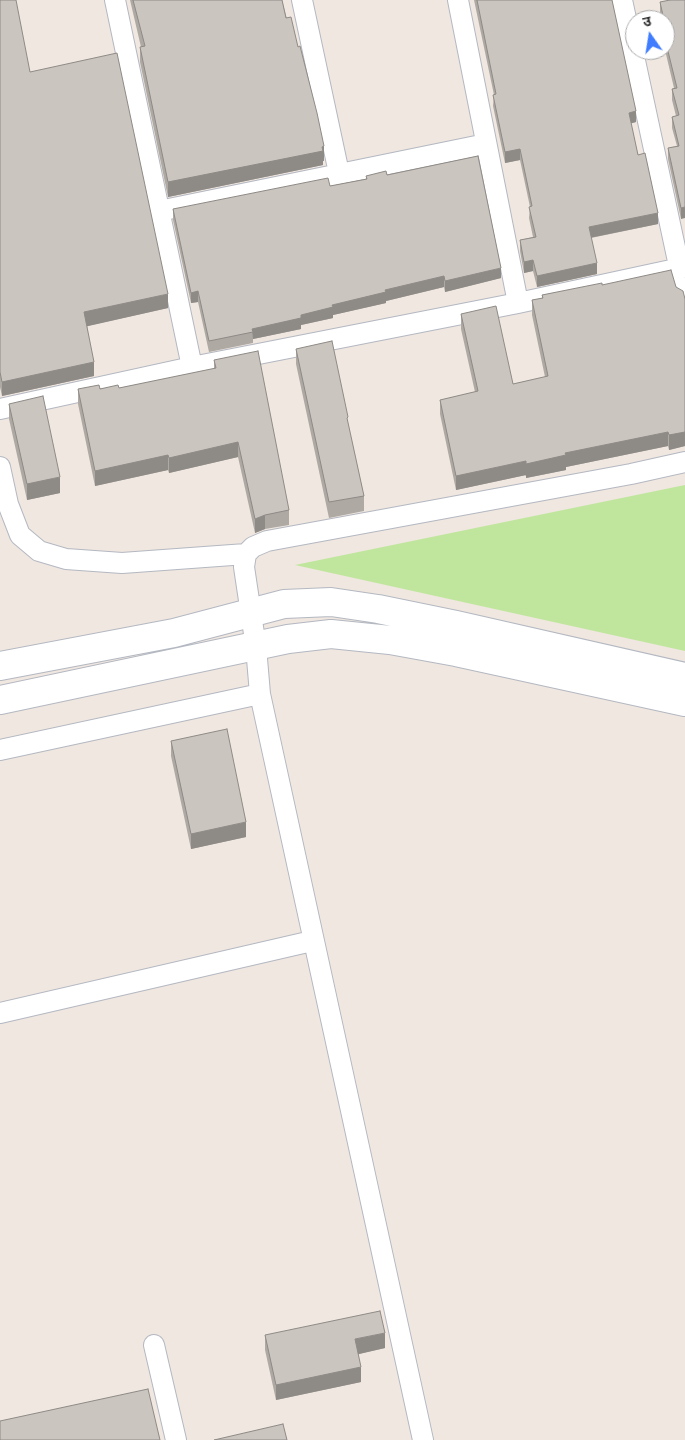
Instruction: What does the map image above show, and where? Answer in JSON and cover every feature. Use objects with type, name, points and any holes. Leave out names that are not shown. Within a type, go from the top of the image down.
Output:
[{"type":"street","points":[[114,0],[192,367]]},
{"type":"street","points":[[302,0],[339,173]]},
{"type":"street","points":[[458,0],[518,303]]},
{"type":"street","points":[[622,0],[682,267],[685,294]]},
{"type":"street","points":[[159,211],[486,144]]},
{"type":"street","points":[[0,409],[192,367],[518,303],[682,267]]},
{"type":"street","points":[[423,1440],[312,941],[260,694],[256,647],[244,567],[246,554],[253,547],[267,541],[631,474],[685,462]]},
{"type":"street","points":[[0,467],[8,504],[20,535],[39,551],[66,559],[122,563],[246,554]]},
{"type":"street","points":[[0,666],[174,633],[284,604],[331,602],[448,623],[685,677]]},
{"type":"street","points":[[0,700],[288,639],[331,634],[390,640],[456,652],[685,702]]},
{"type":"street","points":[[0,750],[260,694]]},
{"type":"street","points":[[0,1013],[312,941]]},
{"type":"street","points":[[154,1344],[176,1440]]},
{"type":"green space","points":[[685,485],[685,651],[295,565]]},
{"type":"building","points":[[0,0],[16,0],[30,72],[117,53],[168,294],[84,312],[94,362],[2,382],[0,372]]},
{"type":"building","points":[[133,0],[282,0],[286,18],[291,17],[298,47],[300,46],[317,113],[324,146],[322,147],[323,151],[168,182],[140,47],[145,46]]},
{"type":"building","points":[[477,0],[612,0],[636,111],[629,113],[638,155],[645,153],[658,213],[589,227],[597,263],[537,276],[533,260],[524,262],[520,240],[536,237],[529,207],[532,206],[520,149],[505,152],[493,95],[496,94]]},
{"type":"building","points":[[685,0],[685,207],[681,208],[668,148],[679,146],[672,117],[679,115],[672,89],[677,88],[670,60],[675,60],[675,10],[662,10],[660,2]]},
{"type":"building","points":[[478,156],[501,268],[445,281],[444,276],[385,290],[386,292],[332,305],[333,307],[301,315],[301,318],[252,329],[253,332],[209,341],[198,291],[191,293],[173,209],[328,178],[330,186],[367,179],[366,176],[386,171],[387,175]]},
{"type":"building","points":[[671,270],[676,287],[683,291],[685,299],[685,432],[669,435],[668,432],[565,453],[566,455],[526,464],[526,461],[456,476],[440,400],[478,391],[461,314],[496,306],[513,384],[548,376],[532,300],[543,298],[542,295],[602,283],[602,285]]},
{"type":"building","points":[[332,341],[364,496],[329,502],[296,349]]},
{"type":"building","points":[[258,351],[289,510],[255,519],[238,442],[169,458],[168,455],[95,471],[78,389],[99,385],[100,389],[118,385],[119,388],[216,368],[214,360]]},
{"type":"building","points":[[43,396],[60,477],[27,484],[9,404]]},
{"type":"building","points":[[227,729],[246,822],[191,834],[171,741]]},
{"type":"building","points":[[380,1311],[385,1333],[355,1339],[361,1367],[276,1385],[265,1335]]},
{"type":"building","points":[[148,1389],[160,1440],[0,1440],[0,1421]]},
{"type":"building","points":[[283,1424],[287,1440],[214,1440]]}]
